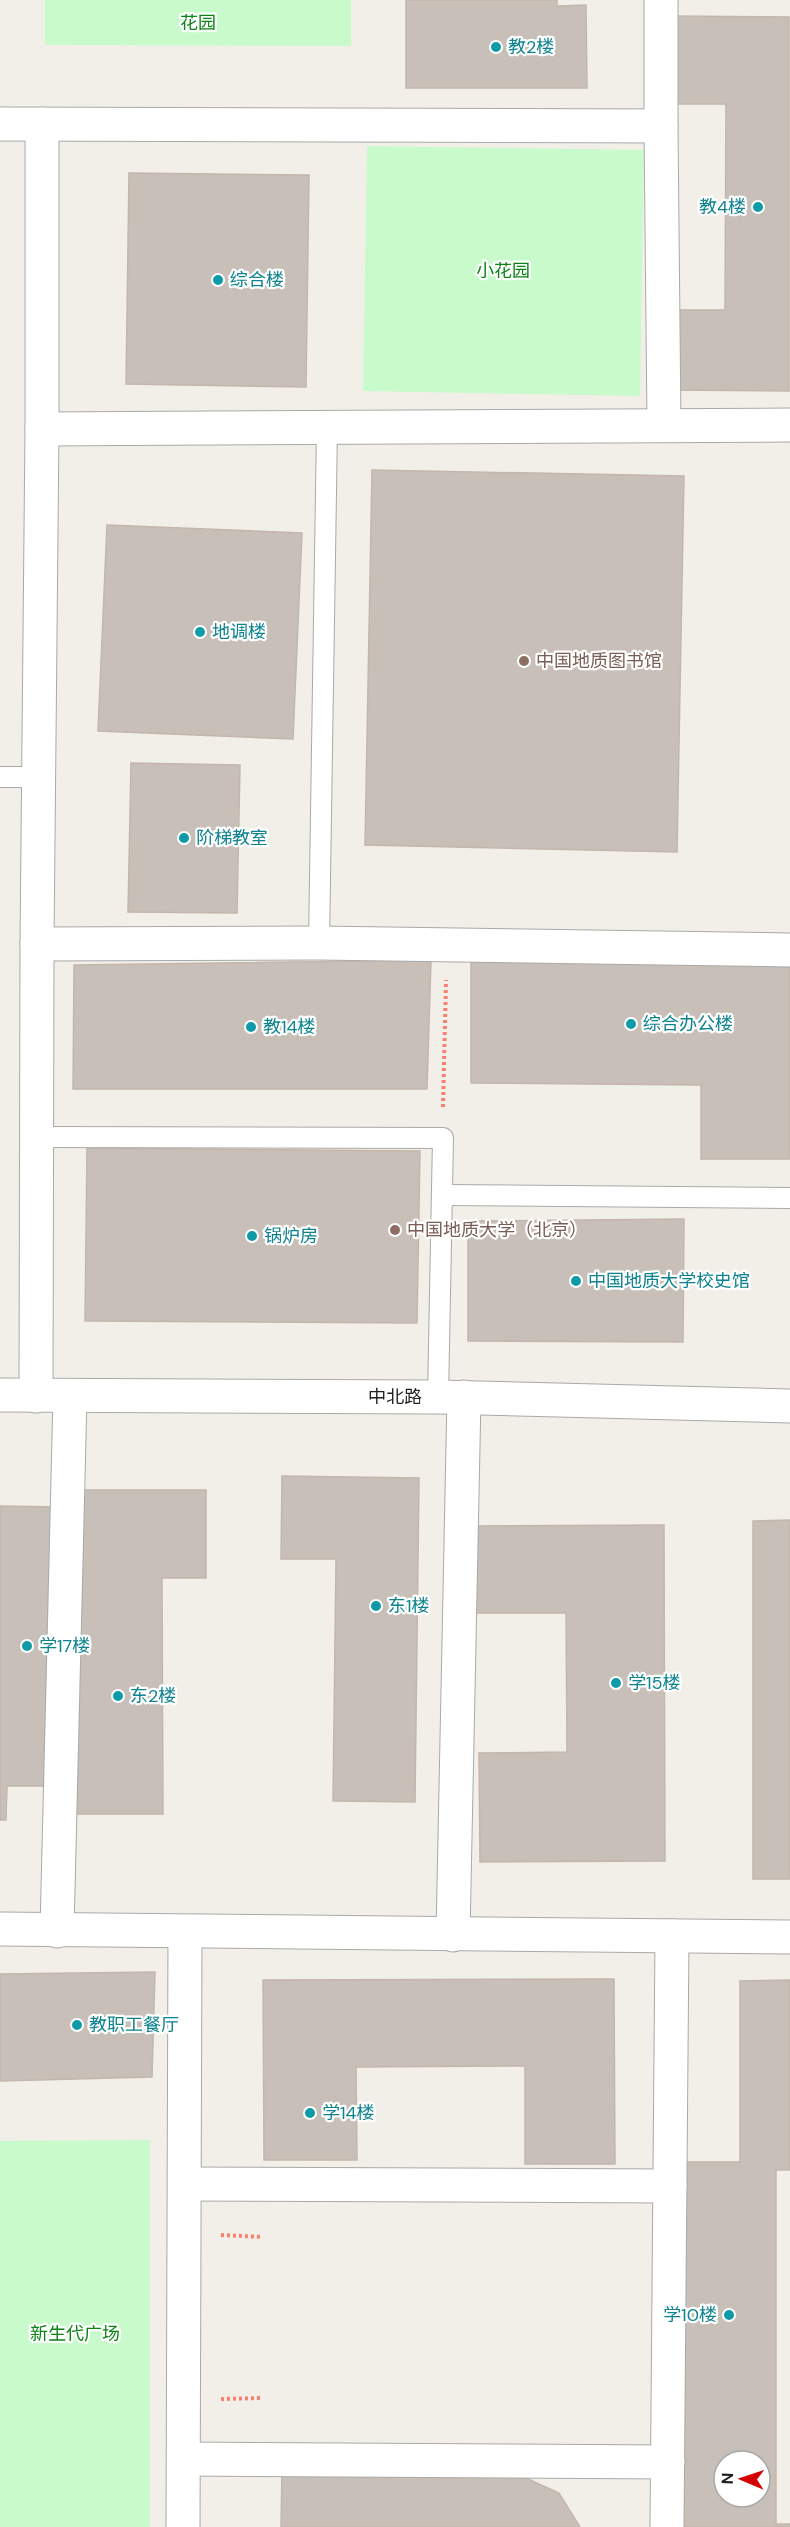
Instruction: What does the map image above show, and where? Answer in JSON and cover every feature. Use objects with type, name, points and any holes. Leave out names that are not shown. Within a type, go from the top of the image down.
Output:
[{"type":"street","points":[[661,0],[664,426]]},
{"type":"street","points":[[0,124],[661,126]]},
{"type":"street","points":[[36,1396],[42,124]]},
{"type":"street","points":[[42,429],[790,425]]},
{"type":"street","points":[[37,944],[318,942],[790,950]]},
{"type":"street","name":"中北路","points":[[0,1395],[451,1397],[790,1406]]},
{"type":"street","points":[[57,1931],[70,1396]]},
{"type":"street","points":[[451,1397],[453,1935]]},
{"type":"street","points":[[0,1929],[790,1937]]},
{"type":"street","points":[[183,2527],[186,1932]]},
{"type":"street","points":[[667,2527],[672,1936]]},
{"type":"street","points":[[185,2184],[670,2186]]},
{"type":"street","points":[[183,2459],[668,2462]]},
{"type":"lane","points":[[318,942],[327,427]]},
{"type":"lane","points":[[0,777],[39,777]]},
{"type":"lane","points":[[36,1137],[443,1138],[442,1195],[451,1397]]},
{"type":"lane","points":[[442,1195],[790,1198]]},
{"type":"path","points":[[443,1138],[446,944]]},
{"type":"green space","name":"花园","points":[[45,0],[351,0],[351,46],[45,45]]},
{"type":"green space","name":"小花园","points":[[367,146],[644,150],[640,396],[363,391]]},
{"type":"green space","name":"新生代广场","points":[[150,2140],[150,2527],[0,2527],[0,2141]]},
{"type":"building","name":"教2楼","points":[[406,0],[557,0],[557,6],[586,5],[587,88],[406,88]]},
{"type":"building","name":"教4楼","points":[[669,16],[789,17],[789,391],[669,390],[669,310],[725,310],[726,104],[667,104]]},
{"type":"building","name":"综合楼","points":[[129,173],[309,175],[306,387],[126,384]]},
{"type":"building","name":"中国地质图书馆","points":[[372,470],[684,476],[677,852],[365,845]]},
{"type":"building","name":"地调楼","points":[[107,525],[302,533],[293,739],[98,731]]},
{"type":"building","name":"阶梯教室","points":[[131,763],[240,765],[237,913],[128,912]]},
{"type":"building","name":"教14楼","points":[[431,960],[427,1089],[73,1089],[74,965]]},
{"type":"building","name":"综合办公楼","points":[[471,960],[790,965],[790,1159],[701,1159],[701,1085],[471,1083]]},
{"type":"building","name":"锅炉房","points":[[87,1148],[420,1151],[417,1323],[85,1321]]},
{"type":"building","name":"中国地质大学校史馆","points":[[684,1219],[683,1342],[468,1341],[468,1221]]},
{"type":"building","name":"东1楼","points":[[282,1476],[419,1478],[415,1802],[333,1801],[336,1559],[281,1559]]},
{"type":"building","name":"东2楼","points":[[72,1490],[206,1490],[206,1578],[162,1578],[163,1814],[73,1814]]},
{"type":"building","name":"学17楼","points":[[0,1506],[57,1507],[51,1786],[7,1786],[6,1820],[0,1820]]},
{"type":"building","points":[[790,1520],[790,1879],[753,1879],[753,1521]]},
{"type":"building","name":"学15楼","points":[[664,1525],[665,1861],[480,1862],[479,1753],[567,1752],[566,1613],[476,1613],[476,1526]]},
{"type":"building","name":"教职工餐厅","points":[[155,1972],[152,2077],[0,2081],[0,1974]]},
{"type":"building","name":"学14楼","points":[[614,1979],[615,2164],[525,2164],[525,2066],[356,2067],[357,2160],[264,2160],[263,1980]]},
{"type":"building","name":"学10楼","points":[[790,1980],[790,2170],[776,2170],[776,2524],[790,2524],[790,2527],[682,2527],[681,2162],[740,2162],[740,1981]]},
{"type":"building","points":[[282,2468],[515,2473],[559,2493],[580,2527],[281,2527]]},
{"type":"place","name":"教2楼","points":[[496,47]]},
{"type":"place","name":"教4楼","points":[[758,207]]},
{"type":"place","name":"综合楼","points":[[218,280]]},
{"type":"place","name":"地调楼","points":[[200,632]]},
{"type":"place","name":"中国地质图书馆","points":[[524,661]]},
{"type":"place","name":"阶梯教室","points":[[184,838]]},
{"type":"place","name":"综合办公楼","points":[[631,1024]]},
{"type":"place","name":"教14楼","points":[[251,1027]]},
{"type":"place","name":"中国地质大学（北京）","points":[[395,1230]]},
{"type":"place","name":"锅炉房","points":[[252,1236]]},
{"type":"place","name":"中国地质大学校史馆","points":[[576,1281]]},
{"type":"place","name":"东1楼","points":[[376,1606]]},
{"type":"place","name":"学17楼","points":[[27,1646]]},
{"type":"place","name":"学15楼","points":[[616,1683]]},
{"type":"place","name":"东2楼","points":[[118,1696]]},
{"type":"place","name":"教职工餐厅","points":[[77,2025]]},
{"type":"place","name":"学14楼","points":[[310,2113]]},
{"type":"place","name":"学10楼","points":[[729,2315]]}]
